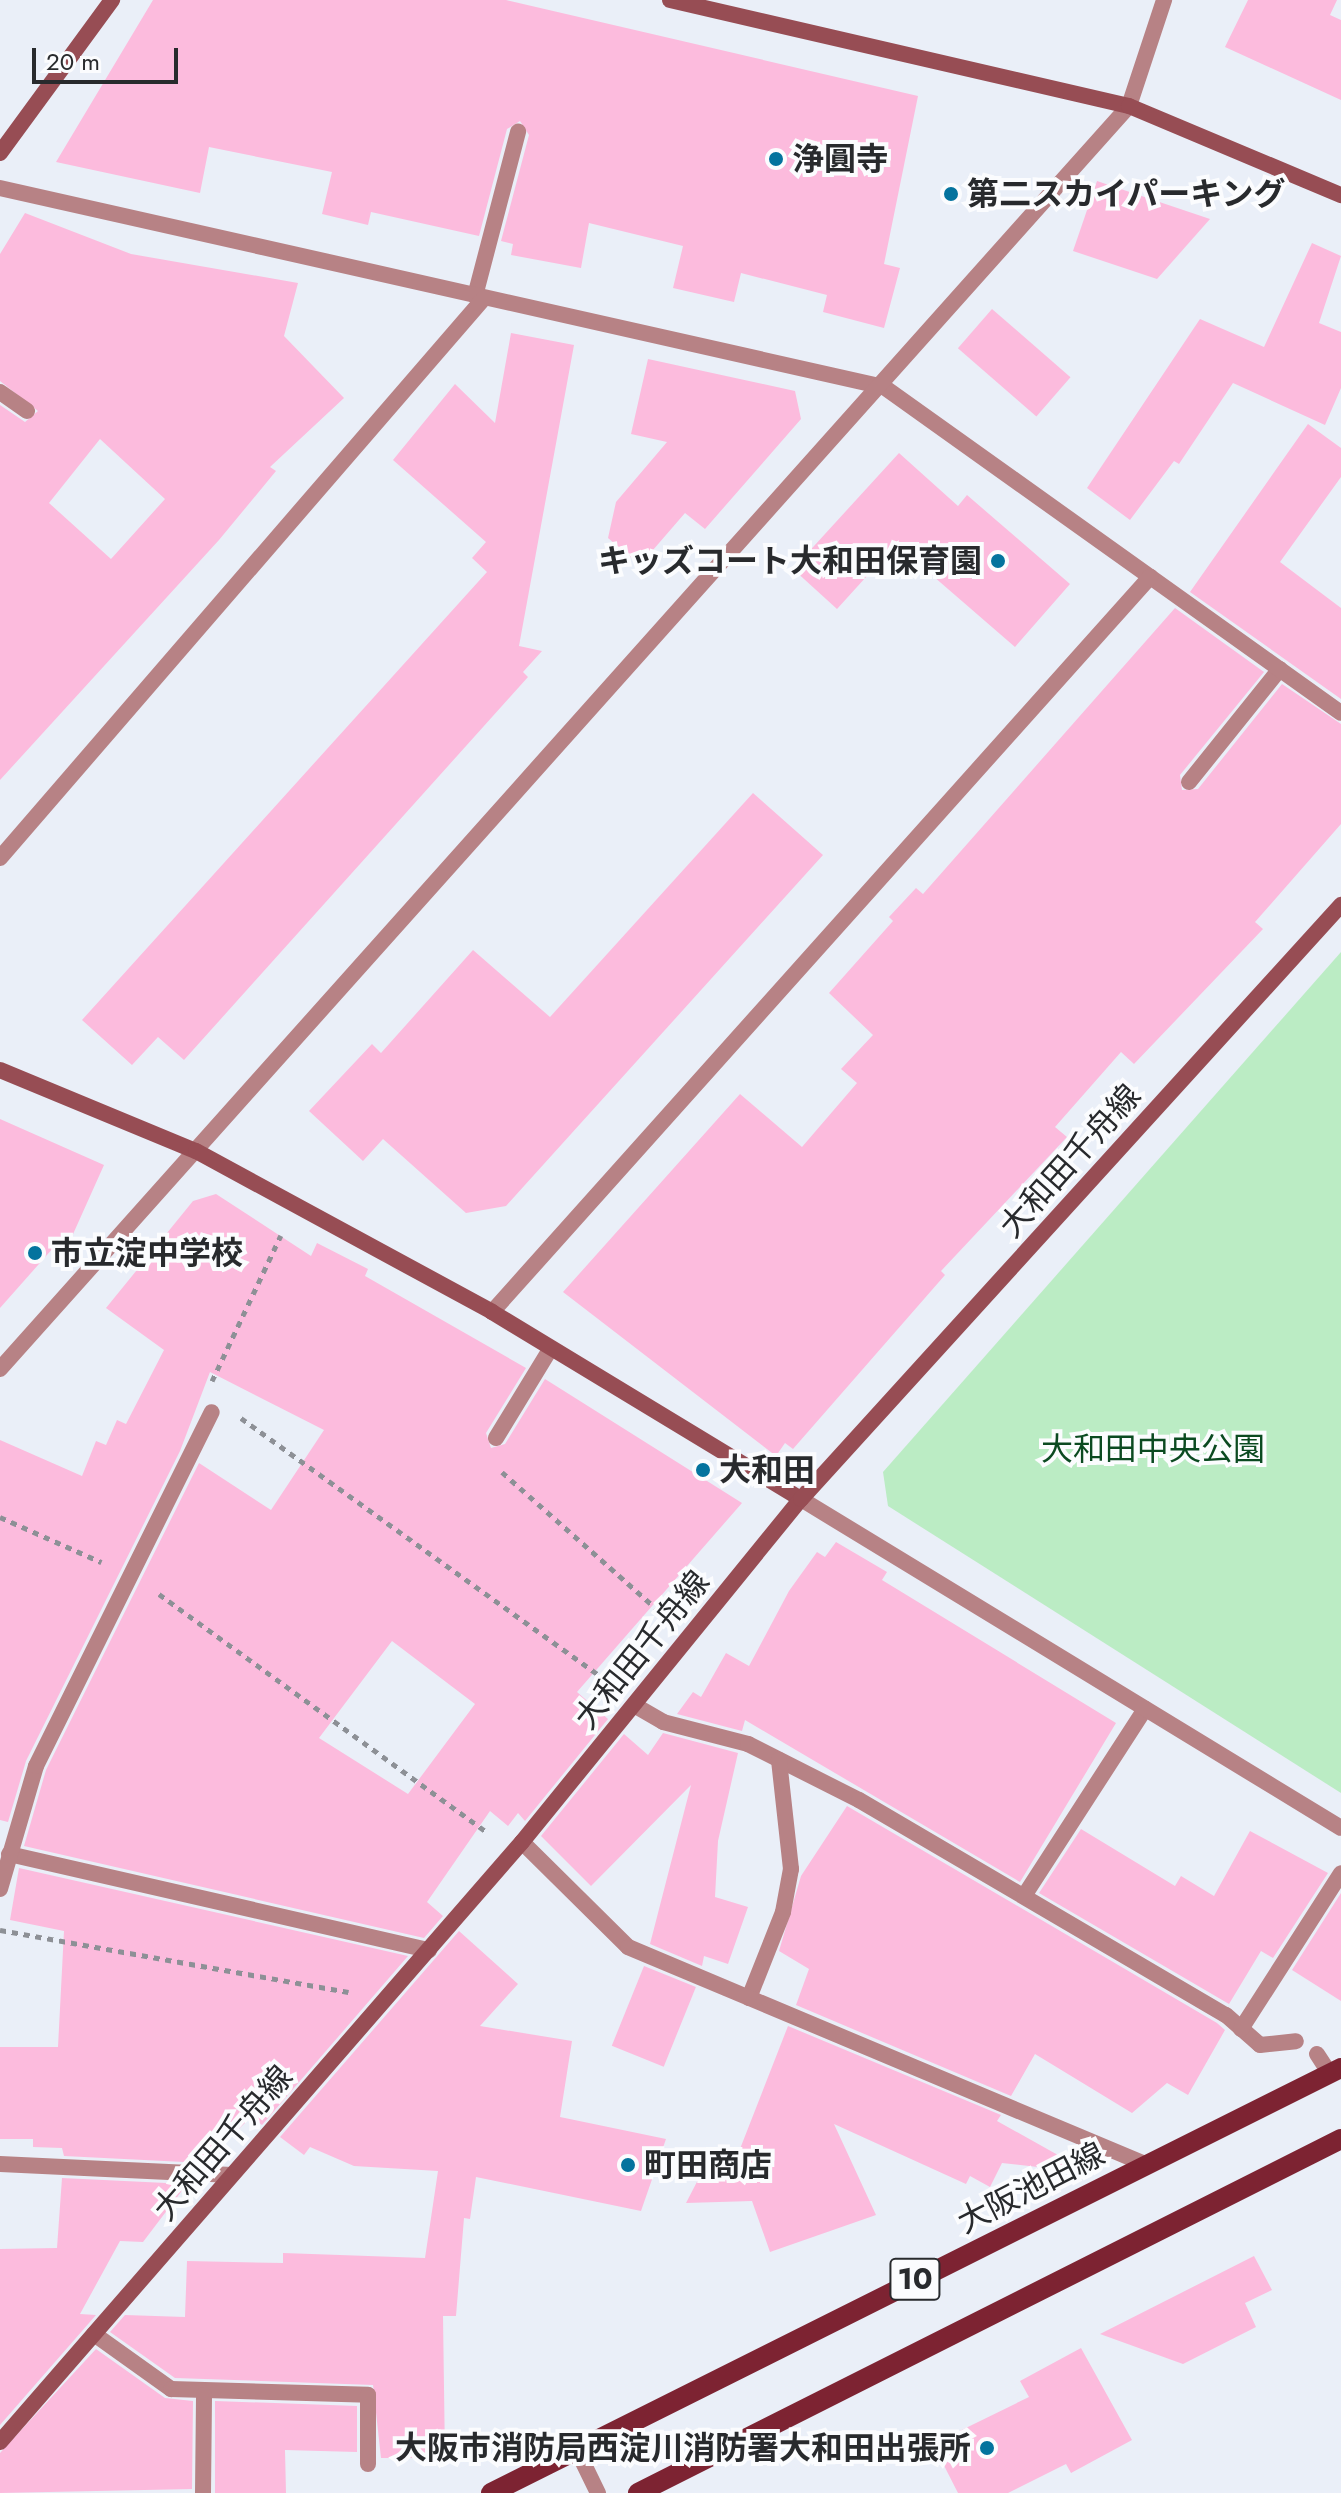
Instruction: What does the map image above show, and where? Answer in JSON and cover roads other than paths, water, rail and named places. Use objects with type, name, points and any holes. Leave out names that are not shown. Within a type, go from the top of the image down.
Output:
[{"type":"main road","points":[[0,153],[112,0]]},
{"type":"main road","points":[[670,0],[1129,106],[1341,195]]},
{"type":"main road","name":"大和田千舟線","points":[[1,2439],[518,1847],[801,1499],[1341,905]]},
{"type":"main road","points":[[0,1070],[196,1151],[492,1312],[801,1499]]},
{"type":"main road","name":"大阪池田線","points":[[491,2493],[1336,2071]]},
{"type":"main road","name":"10","points":[[638,2493],[1341,2139]]},
{"type":"street","points":[[0,1369],[884,387],[1129,106],[1164,0]]},
{"type":"street","points":[[0,858],[480,297],[518,132]]},
{"type":"street","points":[[0,188],[884,387],[1341,713]]},
{"type":"street","points":[[0,392],[27,411]]},
{"type":"street","points":[[492,1312],[1150,577]]},
{"type":"street","points":[[1189,782],[1280,669]]},
{"type":"street","points":[[496,1438],[551,1348]]},
{"type":"street","points":[[0,1889],[36,1766],[212,1412]]},
{"type":"street","points":[[801,1499],[1341,1828]]},
{"type":"street","points":[[634,1705],[663,1722],[748,1744],[779,1760],[1024,1896],[1241,2029],[1260,2045],[1296,2041]]},
{"type":"street","points":[[1024,1896],[1145,1709]]},
{"type":"street","points":[[749,1998],[783,1912],[791,1869],[779,1760]]},
{"type":"street","points":[[518,1847],[628,1947],[1145,2164]]},
{"type":"street","points":[[9,1854],[429,1950]]},
{"type":"street","points":[[1241,2029],[1341,1873]]},
{"type":"street","points":[[1317,2054],[1336,2071]]},
{"type":"street","points":[[0,2164],[232,2175]]},
{"type":"street","points":[[94,2334],[171,2389],[204,2395],[368,2395],[368,2464]]},
{"type":"street","points":[[203,2493],[204,2395]]},
{"type":"street","points":[[577,2450],[598,2493]]},
{"type":"place","name":"浄圓寺","points":[[776,159]]},
{"type":"place","name":"第二スカイパーキング","points":[[951,194]]},
{"type":"place","name":"キッズコート大和田保育園","points":[[998,561]]},
{"type":"place","name":"市立淀中学校","points":[[35,1253]]},
{"type":"place","name":"大和田","points":[[703,1470]]},
{"type":"place","name":"町田商店","points":[[628,2165]]},
{"type":"place","name":"大阪市消防局西淀川消防署大和田出張所","points":[[987,2448]]},
{"type":"park label","name":"大和田中央公園","points":[[1153,1449]]}]
